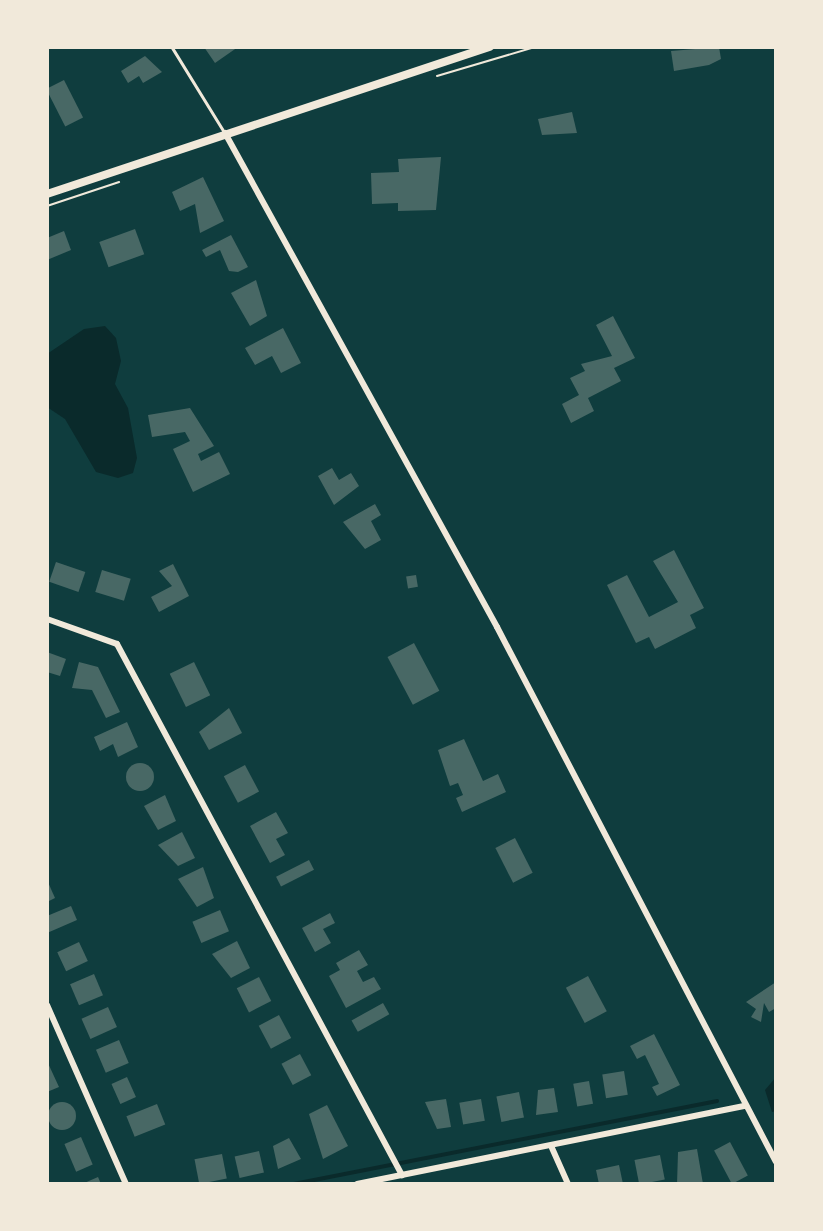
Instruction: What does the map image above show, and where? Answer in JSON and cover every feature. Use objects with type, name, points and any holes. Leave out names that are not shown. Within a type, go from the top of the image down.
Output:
[{"type":"street","points":[[47,194],[490,47]]},
{"type":"street","points":[[225,133],[497,627],[745,1106],[772,1148],[776,1162]]},
{"type":"street","points":[[47,619],[117,644],[124,654],[401,1175]]},
{"type":"street","points":[[47,1004],[126,1184]]},
{"type":"street","points":[[357,1184],[552,1148],[745,1106]]},
{"type":"street","points":[[552,1148],[568,1184]]},
{"type":"lane","points":[[172,47],[225,133]]},
{"type":"water","points":[[105,326],[116,338],[121,361],[115,384],[128,408],[137,458],[133,473],[118,478],[96,472],[65,419],[47,407],[47,354],[84,329]]},
{"type":"water","points":[[776,1077],[776,1111],[772,1112],[765,1090]]},
{"type":"building","points":[[204,47],[238,47],[215,63]]},
{"type":"building","points":[[719,47],[721,59],[709,65],[674,71],[671,51]]},
{"type":"building","points":[[145,56],[162,72],[143,83],[139,76],[128,83],[121,71]]},
{"type":"building","points":[[64,80],[83,117],[65,127],[47,91]]},
{"type":"building","points":[[572,112],[577,133],[542,135],[538,119]]},
{"type":"building","points":[[441,157],[436,210],[398,211],[398,203],[372,204],[371,173],[399,172],[398,159]]},
{"type":"building","points":[[203,177],[224,221],[200,233],[195,204],[180,211],[172,192]]},
{"type":"building","points":[[135,229],[144,254],[109,267],[99,242]]},
{"type":"building","points":[[64,231],[71,250],[47,260],[47,238]]},
{"type":"building","points":[[231,235],[248,267],[238,272],[229,271],[220,250],[206,257],[202,250]]},
{"type":"building","points":[[256,280],[267,316],[250,326],[231,293]]},
{"type":"building","points":[[613,316],[635,358],[614,368],[621,381],[588,398],[594,411],[571,423],[562,404],[579,395],[570,378],[585,371],[581,364],[612,356],[596,325]]},
{"type":"building","points":[[283,328],[301,363],[281,373],[272,356],[255,365],[245,348]]},
{"type":"building","points":[[190,408],[214,446],[198,454],[201,461],[219,452],[230,474],[193,492],[173,449],[190,441],[185,432],[152,437],[148,415]]},
{"type":"building","points":[[332,468],[339,480],[351,473],[359,486],[334,505],[318,476]]},
{"type":"building","points":[[375,504],[381,515],[371,521],[381,540],[365,549],[343,522]]},
{"type":"building","points":[[674,550],[704,608],[690,615],[696,628],[655,649],[649,637],[636,643],[607,585],[627,575],[649,617],[678,602],[653,561]]},
{"type":"building","points":[[56,562],[85,572],[78,592],[49,582]]},
{"type":"building","points":[[173,564],[189,596],[159,612],[151,597],[172,586],[159,571]]},
{"type":"building","points":[[102,570],[131,579],[124,601],[95,592]]},
{"type":"building","points":[[416,575],[418,587],[408,588],[406,577]]},
{"type":"building","points":[[414,643],[439,691],[413,705],[388,657]]},
{"type":"building","points":[[47,652],[66,659],[60,676],[47,672]]},
{"type":"building","points":[[79,662],[98,667],[120,712],[106,718],[92,690],[72,688]]},
{"type":"building","points":[[194,662],[210,695],[186,707],[170,674]]},
{"type":"building","points":[[229,708],[242,733],[209,750],[199,732]]},
{"type":"building","points":[[127,722],[138,747],[118,757],[113,744],[100,751],[94,737]]},
{"type":"building","points":[[464,739],[483,781],[498,774],[506,792],[462,812],[456,798],[463,795],[458,783],[450,786],[438,750]]},
{"type":"building","points":[[140,763],[150,767],[154,777],[150,787],[140,791],[130,787],[126,777],[130,767]]},
{"type":"building","points":[[245,765],[259,791],[238,803],[224,776]]},
{"type":"building","points":[[165,795],[176,821],[158,830],[144,806]]},
{"type":"building","points":[[276,812],[288,833],[276,839],[285,855],[270,863],[250,826]]},
{"type":"building","points":[[182,832],[195,858],[178,866],[158,845]]},
{"type":"building","points":[[515,838],[533,873],[513,883],[495,848]]},
{"type":"building","points":[[309,860],[314,870],[281,887],[276,877]]},
{"type":"building","points":[[203,867],[214,898],[197,907],[178,879]]},
{"type":"building","points":[[47,880],[55,898],[47,902]]},
{"type":"building","points":[[71,906],[77,920],[47,933],[47,916]]},
{"type":"building","points":[[220,910],[229,931],[201,943],[192,922]]},
{"type":"building","points":[[330,913],[335,923],[323,929],[331,943],[315,952],[302,928]]},
{"type":"building","points":[[237,941],[250,968],[231,978],[212,954]]},
{"type":"building","points":[[79,942],[88,961],[66,971],[57,952]]},
{"type":"building","points":[[359,950],[368,965],[357,971],[363,982],[374,977],[381,989],[346,1008],[329,976],[340,970],[336,963]]},
{"type":"building","points":[[94,974],[103,995],[79,1005],[70,984]]},
{"type":"building","points":[[588,976],[607,1011],[585,1023],[566,988]]},
{"type":"building","points":[[259,977],[271,1001],[249,1012],[237,988]]},
{"type":"building","points":[[776,982],[776,1008],[769,1012],[764,1003],[761,1022],[751,1017],[756,1009],[746,1002]]},
{"type":"building","points":[[383,1003],[389,1014],[358,1032],[352,1020]]},
{"type":"building","points":[[108,1007],[117,1027],[90,1039],[82,1019]]},
{"type":"building","points":[[279,1015],[291,1038],[271,1049],[259,1026]]},
{"type":"building","points":[[654,1034],[680,1085],[657,1096],[652,1087],[659,1084],[645,1055],[637,1059],[630,1046]]},
{"type":"building","points":[[119,1040],[129,1063],[106,1073],[96,1050]]},
{"type":"building","points":[[300,1054],[311,1075],[293,1085],[281,1064]]},
{"type":"building","points":[[47,1061],[59,1087],[47,1092]]},
{"type":"building","points":[[624,1071],[628,1095],[606,1098],[602,1074]]},
{"type":"building","points":[[127,1077],[136,1097],[120,1104],[111,1084]]},
{"type":"building","points":[[589,1081],[593,1104],[577,1106],[573,1084]]},
{"type":"building","points":[[554,1088],[558,1112],[536,1115],[538,1090]]},
{"type":"building","points":[[519,1092],[524,1118],[501,1122],[496,1096]]},
{"type":"building","points":[[446,1099],[451,1127],[437,1129],[425,1102]]},
{"type":"building","points":[[481,1099],[485,1121],[463,1124],[459,1103]]},
{"type":"building","points":[[62,1102],[72,1106],[76,1116],[72,1126],[62,1130],[52,1126],[48,1116],[52,1106]]},
{"type":"building","points":[[157,1104],[165,1124],[135,1137],[126,1116]]},
{"type":"building","points":[[327,1105],[348,1146],[323,1159],[309,1114]]},
{"type":"building","points":[[81,1137],[93,1165],[76,1172],[64,1144]]},
{"type":"building","points":[[289,1138],[301,1159],[278,1169],[273,1146]]},
{"type":"building","points":[[730,1142],[748,1176],[732,1184],[714,1150]]},
{"type":"building","points":[[697,1149],[703,1184],[677,1184],[678,1152]]},
{"type":"building","points":[[259,1151],[264,1172],[240,1178],[235,1157]]},
{"type":"building","points":[[222,1154],[227,1179],[199,1184],[195,1159]]},
{"type":"building","points":[[660,1155],[665,1180],[639,1184],[634,1160]]},
{"type":"building","points":[[619,1165],[623,1184],[599,1184],[596,1170]]},
{"type":"building","points":[[98,1177],[101,1184],[82,1184]]},
{"type":"waterway","points":[[294,1184],[717,1101]]}]
